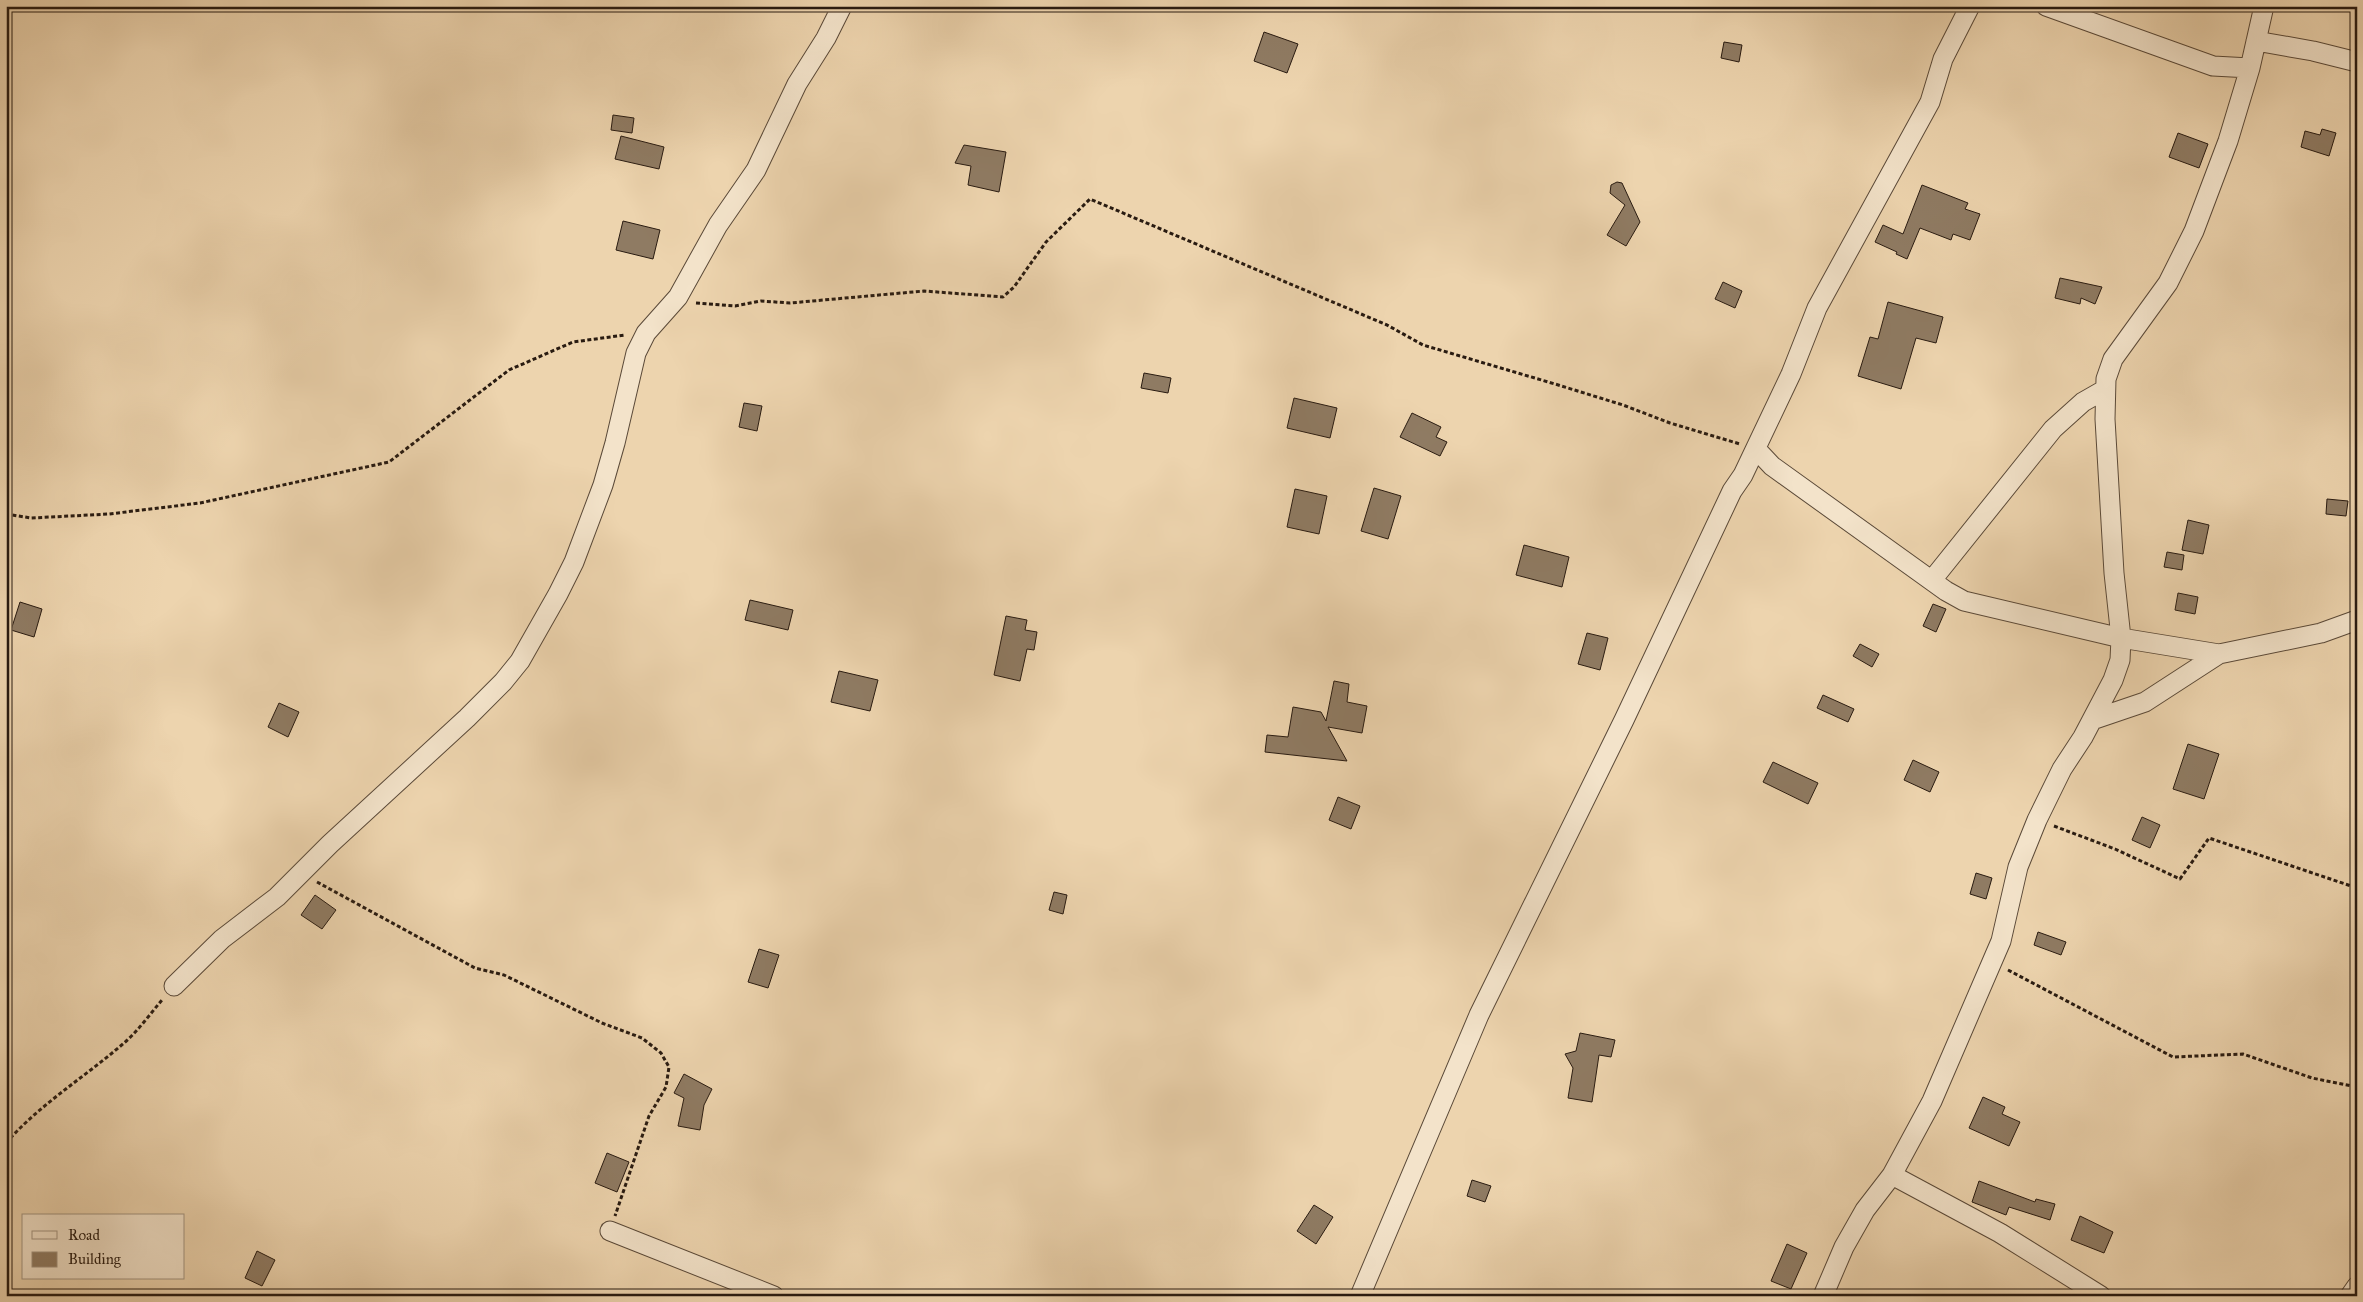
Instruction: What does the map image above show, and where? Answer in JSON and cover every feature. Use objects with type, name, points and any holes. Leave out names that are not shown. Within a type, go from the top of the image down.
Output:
[{"type":"street","points":[[174,986],[222,939],[277,897],[467,718],[504,682],[520,660],[574,562],[603,486],[636,353],[646,333],[678,297],[718,225],[756,170],[796,84],[826,38],[842,6]]},
{"type":"street","points":[[1360,1296],[1479,1016],[1624,720],[1728,500],[1756,448],[1791,374],[1817,308],[1930,102],[1943,59],[1970,6]]},
{"type":"street","points":[[2046,6],[2213,66],[2250,68]]},
{"type":"street","points":[[1824,1296],[1844,1247],[1865,1210],[1892,1175],[1932,1101],[2000,941],[2018,868],[2037,820],[2062,769],[2092,720],[2120,660],[2121,638],[2114,573],[2104,390],[2106,379],[2113,359],[2168,283],[2194,231],[2228,141],[2250,68],[2264,6]]},
{"type":"street","points":[[2256,41],[2313,50],[2357,62]]},
{"type":"street","points":[[1932,580],[2053,428],[2083,402],[2104,390]]},
{"type":"street","points":[[1756,448],[1772,466],[1946,591],[1964,600],[2121,638],[2219,654],[2322,633],[2357,620]]},
{"type":"street","points":[[2092,720],[2145,702],[2219,654]]},
{"type":"street","points":[[1892,1175],[2000,1233],[2101,1296]]},
{"type":"street","points":[[610,1231],[774,1296]]},
{"type":"street","points":[[2350,1296],[2357,1286]]},
{"type":"path","points":[[664,313],[700,302],[735,306],[761,301],[790,303],[924,291],[1003,297],[1014,287],[1046,242],[1090,199],[1386,325],[1423,345],[1572,389],[1623,405],[1670,423],[1756,448]]},
{"type":"path","points":[[6,514],[30,518],[109,514],[200,503],[389,462],[510,370],[573,342],[646,333]]},
{"type":"path","points":[[2037,820],[2115,849],[2180,879],[2209,838],[2357,888]]},
{"type":"path","points":[[301,873],[475,968],[504,975],[602,1023],[642,1038],[662,1053],[669,1067],[666,1087],[649,1116],[610,1231]]},
{"type":"path","points":[[1992,961],[2173,1057],[2243,1054],[2312,1078],[2357,1087]]},
{"type":"path","points":[[6,1143],[74,1081],[125,1042],[174,986]]},
{"type":"building","points":[[1264,32],[1298,44],[1287,73],[1254,61]]},
{"type":"building","points":[[1724,42],[1742,45],[1739,62],[1721,58]]},
{"type":"building","points":[[613,115],[634,118],[632,133],[611,130]]},
{"type":"building","points":[[2322,129],[2336,133],[2329,156],[2301,147],[2305,131],[2320,135]]},
{"type":"building","points":[[2178,133],[2208,144],[2199,168],[2169,157]]},
{"type":"building","points":[[621,136],[664,147],[659,169],[615,159]]},
{"type":"building","points":[[964,145],[1006,152],[999,192],[968,185],[971,166],[955,163]]},
{"type":"building","points":[[1617,182],[1622,183],[1640,222],[1626,246],[1607,235],[1625,205],[1610,193],[1611,185]]},
{"type":"building","points":[[1922,185],[1968,203],[1965,209],[1980,214],[1970,240],[1953,234],[1951,240],[1920,228],[1907,259],[1875,242],[1883,225],[1903,234]]},
{"type":"building","points":[[623,221],[660,230],[653,259],[616,250]]},
{"type":"building","points":[[2060,278],[2102,287],[2095,304],[2081,298],[2080,304],[2055,298]]},
{"type":"building","points":[[1723,282],[1742,291],[1735,308],[1715,299]]},
{"type":"building","points":[[1888,302],[1943,317],[1936,343],[1916,338],[1901,389],[1858,376],[1870,337],[1878,339]]},
{"type":"building","points":[[1144,373],[1171,378],[1168,393],[1141,388]]},
{"type":"building","points":[[1294,398],[1337,408],[1330,438],[1287,428]]},
{"type":"building","points":[[744,403],[762,406],[757,431],[739,427]]},
{"type":"building","points":[[1412,413],[1441,427],[1436,437],[1447,442],[1440,456],[1400,437]]},
{"type":"building","points":[[1374,488],[1401,496],[1388,539],[1361,531]]},
{"type":"building","points":[[1295,489],[1327,496],[1319,534],[1287,527]]},
{"type":"building","points":[[2327,499],[2348,501],[2346,516],[2326,514]]},
{"type":"building","points":[[2188,520],[2209,525],[2203,554],[2182,550]]},
{"type":"building","points":[[1524,545],[1569,557],[1562,587],[1516,575]]},
{"type":"building","points":[[2167,552],[2184,555],[2182,570],[2164,567]]},
{"type":"building","points":[[2178,593],[2198,597],[2195,614],[2175,610]]},
{"type":"building","points":[[750,600],[793,610],[788,630],[745,620]]},
{"type":"building","points":[[20,602],[42,609],[34,637],[11,630]]},
{"type":"building","points":[[1933,604],[1946,609],[1936,632],[1923,626]]},
{"type":"building","points":[[1006,616],[1027,620],[1025,630],[1037,632],[1034,650],[1027,649],[1020,681],[994,675]]},
{"type":"building","points":[[1587,633],[1608,638],[1600,670],[1578,664]]},
{"type":"building","points":[[1860,644],[1879,654],[1872,667],[1853,656]]},
{"type":"building","points":[[839,671],[878,680],[870,711],[831,702]]},
{"type":"building","points":[[1334,681],[1349,684],[1347,702],[1367,706],[1362,733],[1328,727],[1347,761],[1265,752],[1267,735],[1288,737],[1293,707],[1321,712],[1326,721]]},
{"type":"building","points":[[1823,695],[1854,709],[1848,722],[1817,708]]},
{"type":"building","points":[[279,703],[299,712],[288,737],[268,727]]},
{"type":"building","points":[[2188,744],[2219,754],[2204,799],[2173,789]]},
{"type":"building","points":[[1913,760],[1939,772],[1930,792],[1904,780]]},
{"type":"building","points":[[1773,762],[1818,783],[1808,804],[1763,782]]},
{"type":"building","points":[[1338,797],[1360,806],[1351,829],[1329,820]]},
{"type":"building","points":[[2142,817],[2160,825],[2150,848],[2132,840]]},
{"type":"building","points":[[1976,873],[1992,878],[1986,899],[1970,894]]},
{"type":"building","points":[[1054,892],[1067,895],[1063,914],[1049,910]]},
{"type":"building","points":[[315,895],[336,910],[322,929],[301,915]]},
{"type":"building","points":[[2038,932],[2066,942],[2061,955],[2034,945]]},
{"type":"building","points":[[759,949],[779,955],[768,988],[748,982]]},
{"type":"building","points":[[1580,1033],[1615,1040],[1611,1057],[1599,1055],[1592,1102],[1568,1098],[1573,1068],[1565,1054],[1576,1051]]},
{"type":"building","points":[[684,1074],[712,1089],[704,1105],[700,1130],[678,1126],[684,1098],[674,1093]]},
{"type":"building","points":[[1983,1097],[2005,1107],[2002,1114],[2020,1122],[2009,1146],[1969,1128]]},
{"type":"building","points":[[607,1153],[629,1162],[617,1192],[595,1183]]},
{"type":"building","points":[[1472,1180],[1491,1186],[1485,1202],[1467,1196]]},
{"type":"building","points":[[1979,1181],[2035,1202],[2036,1199],[2055,1204],[2050,1220],[2009,1207],[2006,1215],[1972,1202]]},
{"type":"building","points":[[1314,1205],[1333,1217],[1316,1244],[1297,1231]]},
{"type":"building","points":[[2080,1216],[2113,1232],[2104,1253],[2071,1240]]},
{"type":"building","points":[[1787,1244],[1807,1253],[1791,1289],[1771,1281]]},
{"type":"building","points":[[257,1251],[275,1260],[262,1286],[245,1278]]}]
